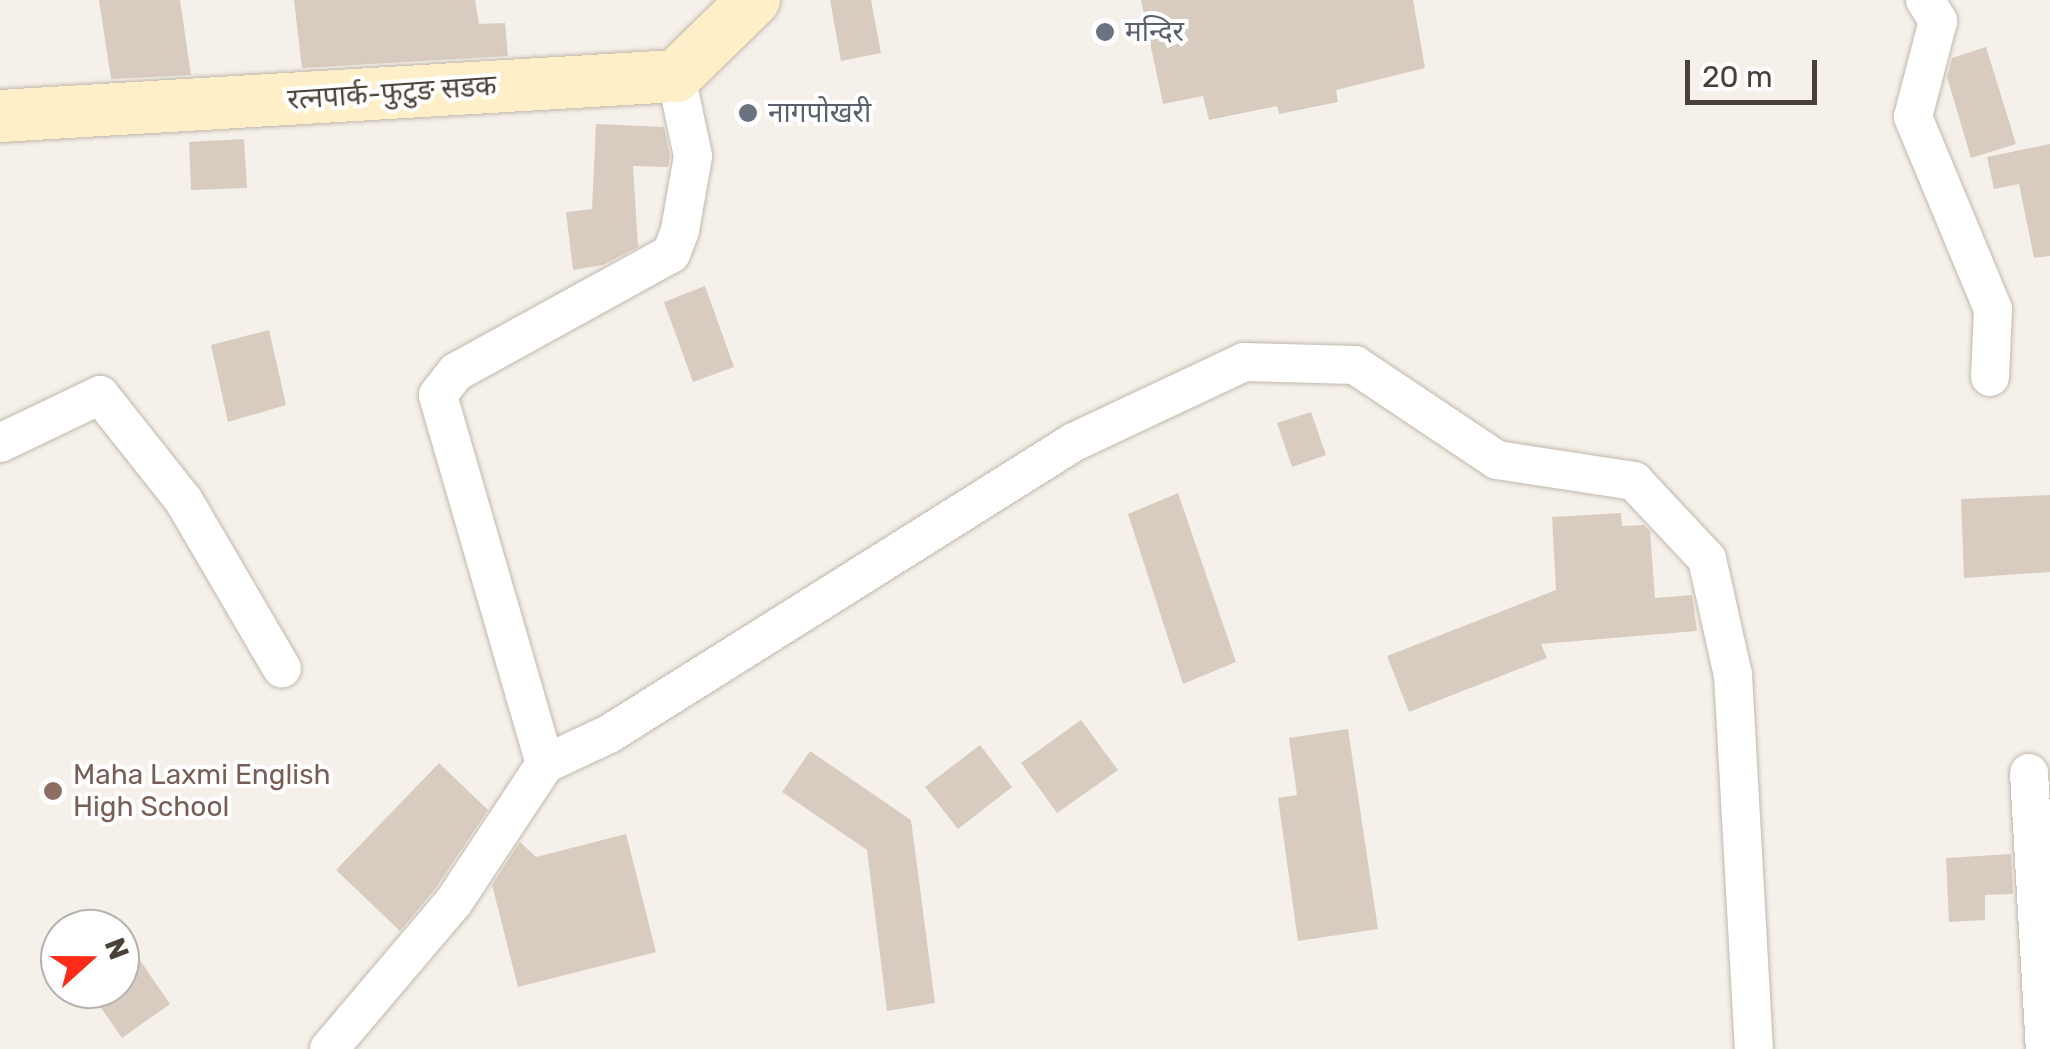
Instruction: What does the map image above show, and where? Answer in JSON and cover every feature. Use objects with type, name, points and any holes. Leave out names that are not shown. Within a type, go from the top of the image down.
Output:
[{"type":"street","points":[[544,764],[438,394],[456,372],[671,254],[680,230],[692,156],[676,76],[754,0]]},
{"type":"street","points":[[1924,0],[1938,21],[1913,117],[1993,309],[1990,377]]},
{"type":"street","name":"रत्नपार्क-फुटुङ सडक","points":[[0,116],[676,76]]},
{"type":"street","points":[[329,1049],[453,903],[544,764],[609,734],[1074,442],[1244,362],[1355,365],[1497,460],[1634,480],[1707,559],[1733,676],[1754,1049]]},
{"type":"street","points":[[0,442],[100,396],[184,501],[282,669]]},
{"type":"street","points":[[2029,773],[2045,1049]]},
{"type":"building","points":[[99,0],[180,0],[191,75],[111,79]]},
{"type":"building","points":[[294,0],[475,0],[479,24],[505,23],[508,56],[302,68]]},
{"type":"building","points":[[830,0],[871,0],[881,53],[841,61]]},
{"type":"building","points":[[1141,0],[1413,0],[1425,68],[1336,90],[1338,102],[1279,114],[1277,106],[1209,120],[1203,96],[1163,104]]},
{"type":"building","points":[[1986,47],[2016,144],[1971,158],[1947,77],[1952,58]]},
{"type":"building","points":[[596,124],[664,127],[670,156],[668,167],[633,166],[638,247],[603,265],[573,270],[566,212],[592,209]]},
{"type":"building","points":[[244,139],[247,188],[191,190],[189,142]]},
{"type":"building","points":[[2050,144],[2050,256],[2034,258],[2019,184],[1994,189],[1987,157]]},
{"type":"building","points":[[705,286],[734,367],[693,382],[664,302]]},
{"type":"building","points":[[269,330],[286,405],[228,422],[211,345]]},
{"type":"building","points":[[1311,412],[1326,455],[1292,467],[1277,423]]},
{"type":"building","points":[[1178,493],[1236,662],[1183,684],[1128,514]]},
{"type":"building","points":[[2050,495],[2050,572],[1964,578],[1961,499]]},
{"type":"building","points":[[1621,513],[1622,526],[1644,525],[1650,531],[1655,598],[1692,595],[1697,631],[1541,644],[1547,658],[1409,712],[1387,656],[1556,590],[1552,517]]},
{"type":"building","points":[[1081,720],[1118,770],[1057,813],[1021,763]]},
{"type":"building","points":[[1348,729],[1378,929],[1298,941],[1278,798],[1297,795],[1289,738]]},
{"type":"building","points":[[980,745],[1012,787],[958,829],[925,787]]},
{"type":"building","points":[[810,751],[911,820],[935,1003],[887,1011],[867,850],[782,792]]},
{"type":"building","points":[[439,763],[488,810],[435,889],[400,931],[336,870]]},
{"type":"building","points":[[626,834],[656,952],[518,987],[492,885],[520,842],[536,857]]},
{"type":"building","points":[[2011,854],[2013,894],[1985,895],[1985,920],[1949,922],[1946,858]]},
{"type":"building","points":[[140,960],[170,1004],[122,1038],[102,1009],[140,1009]]},
{"type":"place","name":"मन्दिर","points":[[1105,32]]},
{"type":"place","name":"नागपोखरी","points":[[748,113]]},
{"type":"place","name":"Maha Laxmi English High School","points":[[53,791]]}]
